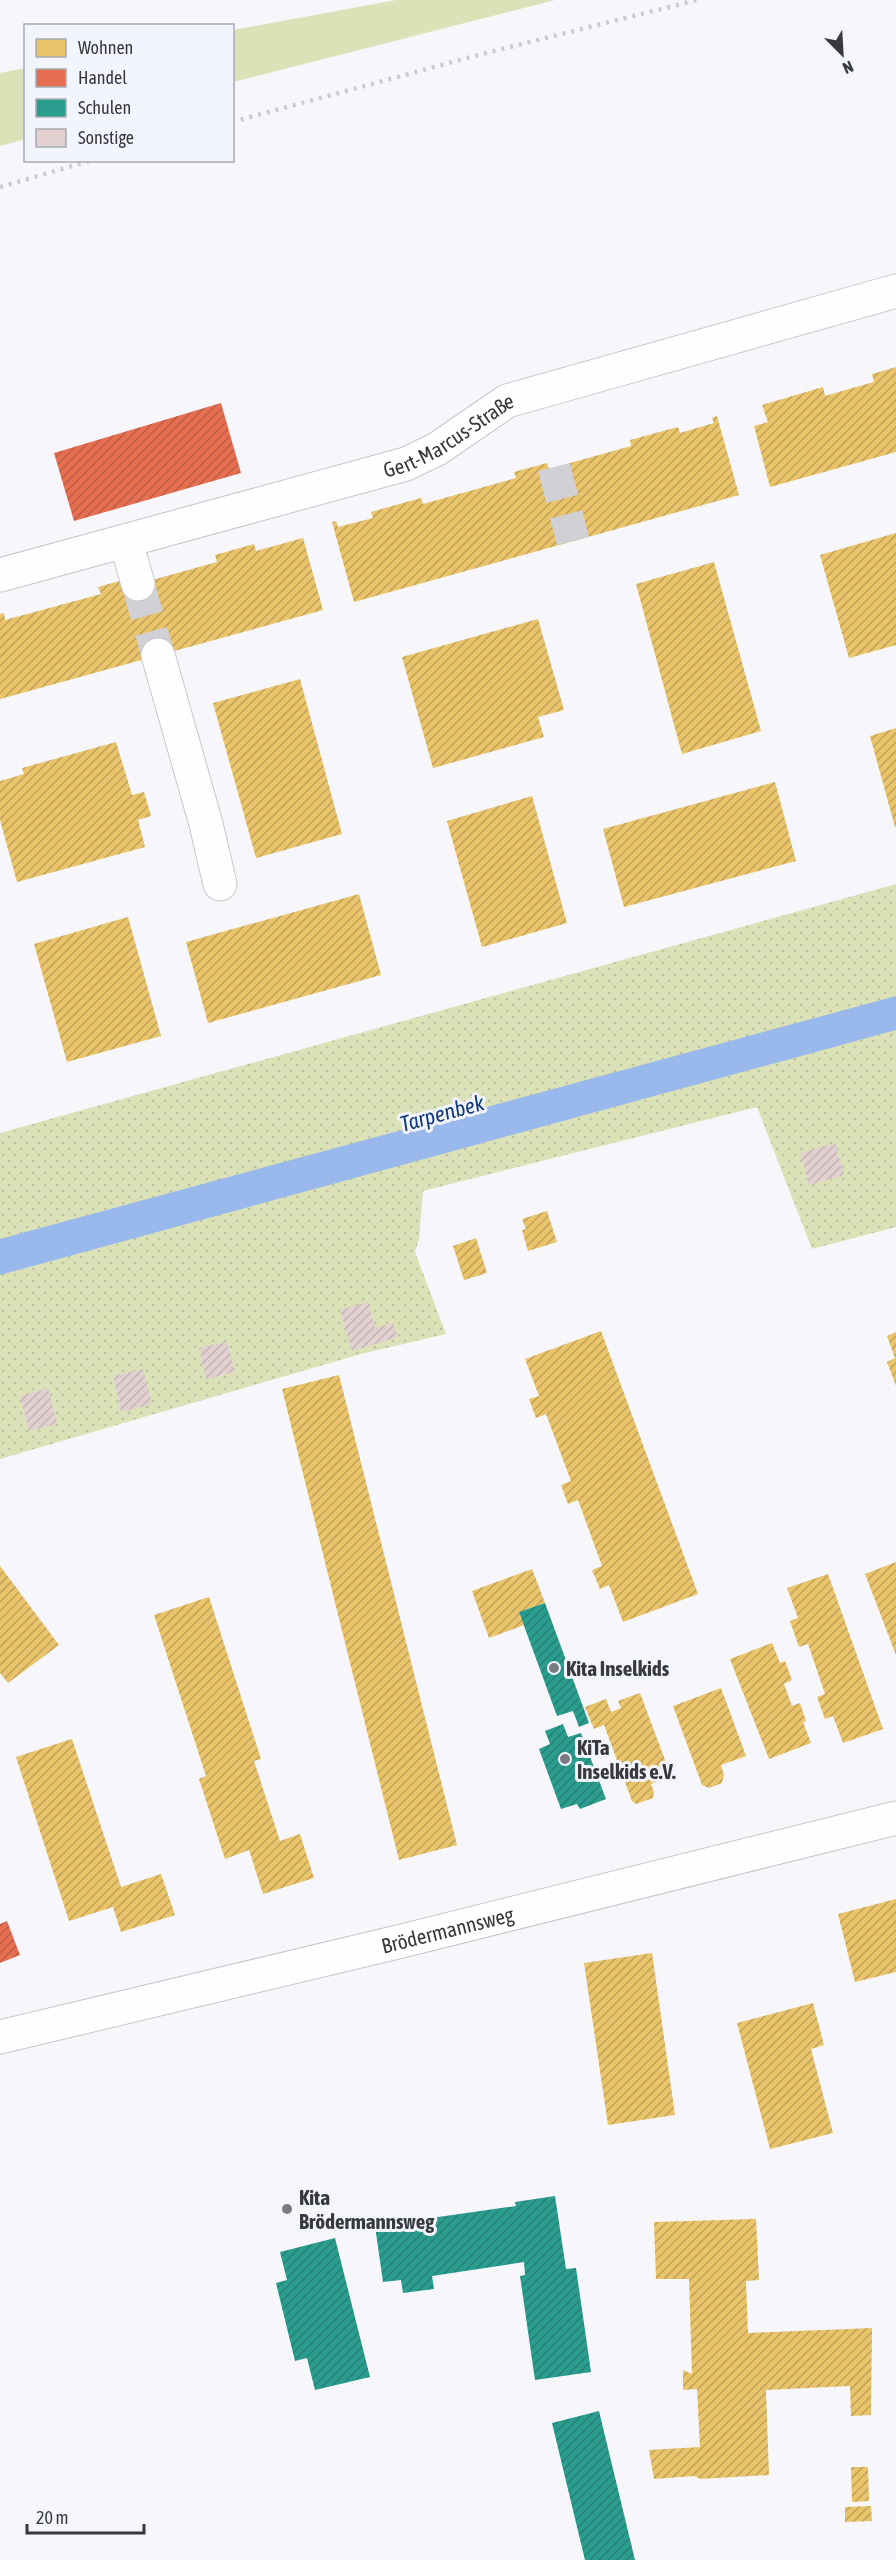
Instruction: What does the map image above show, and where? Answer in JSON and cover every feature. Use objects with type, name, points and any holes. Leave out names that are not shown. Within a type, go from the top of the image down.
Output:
[{"type":"street","name":"Gert-Marcus-Straße","points":[[0,575],[406,464],[437,449],[507,401],[896,291]]},
{"type":"street","points":[[126,542],[138,584]]},
{"type":"street","points":[[158,655],[206,824],[220,884]]},
{"type":"street","name":"Brödermannsweg","points":[[0,2037],[413,1938],[896,1818]]},
{"type":"green space","points":[[396,0],[555,0],[234,82],[234,30]]},
{"type":"green space","points":[[24,68],[24,139],[0,146],[0,73]]},
{"type":"green space","points":[[896,884],[896,1227],[812,1249],[757,1107],[423,1191],[419,1239],[415,1252],[446,1334],[361,1354],[0,1459],[0,1133]]},
{"type":"water","points":[[896,996],[896,1030],[0,1275],[0,1239]]},
{"type":"building: Wohnen","points":[[896,367],[896,452],[770,487],[754,426],[768,422],[762,405],[823,387],[825,396],[874,382],[872,374]]},
{"type":"building: Wohnen","points":[[717,416],[739,495],[354,602],[332,522],[336,521],[338,527],[373,518],[371,512],[421,498],[423,504],[516,478],[514,472],[547,463],[549,469],[631,446],[630,440],[678,427],[680,433],[714,423],[712,418]]},
{"type":"building: Wohnen","points":[[896,533],[896,645],[849,658],[820,555]]},
{"type":"building: Wohnen","points":[[303,538],[323,610],[0,699],[0,614],[4,613],[5,620],[101,594],[98,587],[130,578],[138,584],[217,562],[215,555],[254,544],[256,551]]},
{"type":"building: Wohnen","points":[[714,562],[761,731],[682,754],[636,584]]},
{"type":"building: Wohnen","points":[[538,619],[564,710],[538,717],[544,737],[433,768],[402,657]]},
{"type":"building: Wohnen","points":[[300,679],[342,834],[256,858],[213,703]]},
{"type":"building: Wohnen","points":[[896,728],[896,827],[895,827],[870,736]]},
{"type":"building: Wohnen","points":[[116,742],[132,795],[144,792],[151,816],[138,820],[145,847],[17,882],[0,820],[0,781],[24,774],[22,768]]},
{"type":"building: Wohnen","points":[[775,782],[796,861],[624,907],[603,829]]},
{"type":"building: Wohnen","points":[[532,796],[567,923],[482,947],[447,821]]},
{"type":"building: Wohnen","points":[[359,894],[381,975],[208,1023],[186,942]]},
{"type":"building: Wohnen","points":[[128,917],[161,1036],[67,1062],[34,944]]},
{"type":"building: Wohnen","points":[[547,1211],[557,1242],[528,1251],[522,1230],[526,1229],[522,1219]]},
{"type":"building: Wohnen","points":[[476,1238],[487,1273],[464,1280],[453,1246]]},
{"type":"building: Wohnen","points":[[601,1331],[698,1594],[623,1622],[609,1585],[600,1589],[592,1570],[602,1566],[578,1500],[568,1504],[561,1485],[571,1481],[546,1414],[536,1418],[529,1399],[539,1396],[525,1359]]},
{"type":"building: Wohnen","points":[[896,1332],[896,1386],[887,1362],[895,1358],[887,1336]]},
{"type":"building: Wohnen","points":[[339,1375],[457,1845],[399,1860],[282,1389]]},
{"type":"building: Wohnen","points":[[896,1562],[896,1655],[865,1574]]},
{"type":"building: Wohnen","points":[[0,1566],[59,1645],[8,1683],[0,1673]]},
{"type":"building: Wohnen","points":[[532,1569],[545,1603],[519,1612],[524,1625],[489,1638],[472,1591]]},
{"type":"building: Wohnen","points":[[828,1574],[883,1729],[843,1743],[833,1716],[825,1719],[817,1697],[825,1694],[808,1644],[799,1647],[790,1621],[798,1618],[787,1588]]},
{"type":"building: Wohnen","points":[[209,1597],[261,1759],[254,1761],[280,1841],[300,1834],[314,1878],[263,1894],[249,1850],[225,1859],[199,1779],[206,1776],[154,1615]]},
{"type":"building: Wohnen","points":[[772,1643],[780,1663],[785,1661],[792,1680],[784,1684],[792,1706],[800,1703],[806,1721],[803,1722],[811,1743],[769,1759],[730,1659]]},
{"type":"building: Wohnen","points":[[721,1688],[746,1756],[721,1765],[724,1775],[722,1783],[709,1788],[702,1785],[673,1706]]},
{"type":"building: Wohnen","points":[[640,1693],[671,1776],[651,1784],[654,1792],[653,1798],[636,1804],[632,1801],[604,1725],[594,1729],[585,1707],[606,1699],[611,1712],[621,1708],[618,1701]]},
{"type":"building: Wohnen","points":[[72,1739],[121,1887],[161,1874],[175,1915],[121,1932],[113,1907],[69,1921],[16,1757]]},
{"type":"building: Wohnen","points":[[896,1899],[896,1972],[855,1982],[838,1914]]},
{"type":"building: Wohnen","points":[[652,1953],[675,2115],[608,2125],[584,1963]]},
{"type":"building: Wohnen","points":[[813,2003],[824,2045],[811,2049],[833,2133],[770,2149],[737,2023]]},
{"type":"building: Wohnen","points":[[756,2219],[759,2280],[746,2281],[748,2333],[872,2328],[871,2415],[851,2416],[850,2386],[766,2390],[769,2475],[654,2479],[649,2450],[700,2447],[697,2389],[683,2390],[683,2370],[692,2374],[689,2279],[656,2279],[654,2222]]},
{"type":"building: Wohnen","points":[[851,2467],[868,2467],[869,2501],[852,2502]]},
{"type":"building: Wohnen","points":[[871,2506],[872,2521],[845,2522],[845,2507]]},
{"type":"building: Handel","points":[[221,403],[241,473],[74,521],[54,453]]},
{"type":"building: Handel","points":[[7,1921],[20,1955],[0,1963],[0,1924]]},
{"type":"building: Schulen","name":"Kita Inselkids","points":[[545,1603],[589,1723],[579,1727],[573,1711],[557,1716],[519,1612]]},
{"type":"building: Schulen","points":[[563,1724],[568,1737],[581,1733],[606,1799],[580,1809],[577,1804],[561,1809],[539,1749],[550,1744],[545,1731]]},
{"type":"building: Schulen","points":[[555,2196],[566,2269],[576,2268],[591,2372],[535,2380],[520,2276],[525,2275],[524,2262],[432,2276],[434,2289],[403,2293],[401,2280],[383,2282],[375,2226],[516,2206],[515,2202]]},
{"type":"building: Schulen","points":[[335,2238],[370,2377],[315,2390],[307,2358],[295,2361],[276,2283],[287,2280],[280,2252]]},
{"type":"building: Schulen","points":[[599,2411],[635,2560],[585,2560],[552,2423]]},
{"type":"building: Sonstige","points":[[835,1143],[844,1175],[809,1185],[800,1153]]},
{"type":"building: Sonstige","points":[[368,1302],[375,1328],[393,1323],[398,1337],[352,1351],[340,1310]]},
{"type":"building: Sonstige","points":[[227,1342],[235,1372],[206,1379],[199,1348]]},
{"type":"building: Sonstige","points":[[143,1369],[152,1404],[121,1412],[113,1376]]},
{"type":"building: Sonstige","points":[[48,1388],[57,1424],[29,1431],[20,1396]]},
{"type":"tunnel","points":[[554,467],[573,541]]},
{"type":"tunnel","points":[[138,584],[158,655]]},
{"type":"railway","points":[[234,121],[482,54],[697,0]]},
{"type":"railway","points":[[0,187],[86,162]]},
{"type":"place","name":"Kita Inselkids","points":[[554,1668]]},
{"type":"place","name":"KiTa Inselkids e.V.","points":[[565,1759]]},
{"type":"place","name":"Kita Brödermannsweg","points":[[287,2209]]},
{"type":"water label","name":"Tarpenbek","points":[[442,1113]]}]
